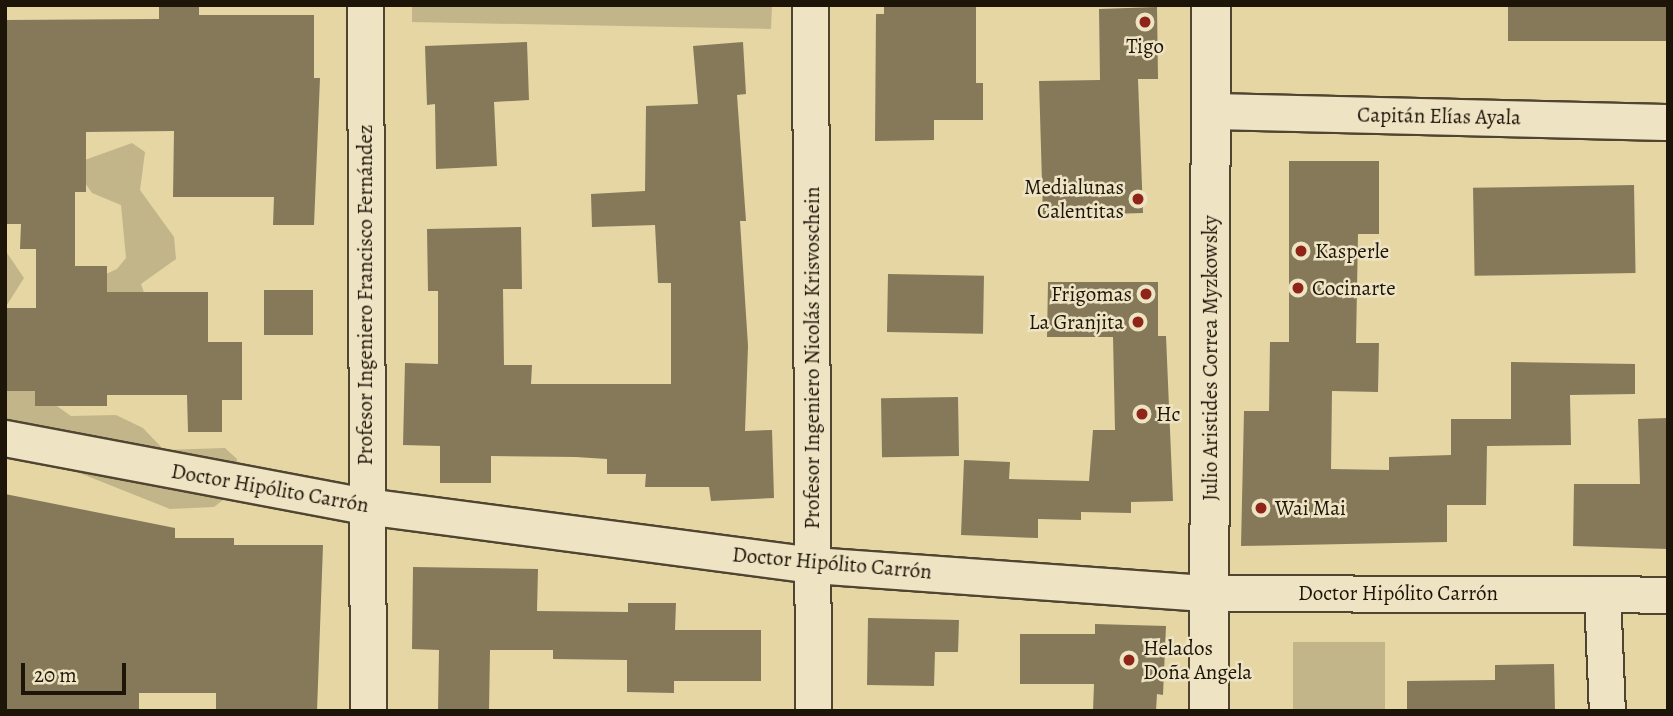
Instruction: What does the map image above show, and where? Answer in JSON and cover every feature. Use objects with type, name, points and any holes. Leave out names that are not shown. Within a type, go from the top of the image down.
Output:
[{"type":"main road","name":"Julio Aristides Correa Myzkowsky","points":[[1209,711],[1210,5]]},
{"type":"street","name":"Profesor Ingeniero Francisco Fernández","points":[[365,5],[365,506],[368,711]]},
{"type":"street","name":"Profesor Ingeniero Nicolás Krisvoschein","points":[[810,5],[813,711]]},
{"type":"street","name":"Capitán Elías Ayala","points":[[1211,111],[1668,122]]},
{"type":"street","name":"Doctor Hipólito Carrón","points":[[5,438],[365,506],[813,565],[1208,593],[1668,595]]},
{"type":"street","points":[[1602,594],[1607,711]]},
{"type":"shaded area","points":[[412,5],[772,5],[771,29],[412,22]]},
{"type":"shaded area","points":[[132,143],[145,152],[140,190],[174,237],[176,259],[141,284],[146,298],[57,316],[95,279],[117,269],[126,258],[121,205],[92,193],[80,176],[82,161]]},
{"type":"shaded area","points":[[5,250],[24,278],[5,308]]},
{"type":"shaded area","points":[[5,369],[71,416],[116,415],[143,428],[164,450],[225,448],[237,459],[237,489],[214,507],[170,509],[72,470],[48,453],[5,442]]},
{"type":"shaded area","points":[[1293,642],[1385,642],[1385,711],[1293,711]]},
{"type":"building","points":[[159,5],[199,5],[199,15],[314,15],[314,78],[320,78],[314,225],[273,225],[274,197],[173,197],[174,131],[86,132],[86,192],[75,192],[75,266],[107,266],[107,292],[208,292],[208,342],[242,342],[242,400],[222,400],[222,432],[188,432],[187,395],[107,395],[107,406],[35,406],[35,391],[5,391],[5,308],[36,308],[36,249],[20,249],[21,224],[5,224],[5,20],[159,19]]},
{"type":"building","points":[[884,5],[976,5],[976,83],[983,83],[983,120],[934,120],[934,140],[875,141],[876,14],[884,14]]},
{"type":"building","points":[[1508,5],[1668,5],[1668,41],[1508,41]]},
{"type":"building","points":[[1157,7],[1158,79],[1138,79],[1143,213],[1043,216],[1039,81],[1100,80],[1099,9]]},
{"type":"building","points":[[527,42],[529,100],[494,102],[497,166],[436,169],[435,104],[427,105],[425,46]]},
{"type":"building","points":[[743,42],[746,94],[737,95],[746,221],[740,221],[748,346],[745,431],[772,430],[774,498],[711,501],[709,487],[645,487],[646,474],[607,474],[607,459],[576,457],[491,456],[491,483],[440,483],[440,446],[403,445],[405,363],[438,364],[438,291],[428,291],[427,229],[521,227],[522,289],[503,289],[504,365],[532,365],[531,384],[671,384],[671,283],[658,283],[655,225],[592,227],[591,194],[645,191],[646,106],[698,104],[693,46]]},
{"type":"building","points":[[1289,161],[1379,161],[1379,234],[1358,234],[1356,343],[1379,343],[1378,392],[1332,391],[1331,469],[1389,470],[1389,457],[1451,455],[1451,419],[1511,419],[1511,362],[1635,364],[1635,394],[1570,395],[1571,445],[1487,446],[1486,505],[1447,505],[1447,542],[1241,546],[1244,411],[1269,411],[1270,342],[1289,342]]},
{"type":"building","points":[[1634,185],[1636,273],[1475,276],[1473,188]]},
{"type":"building","points":[[888,274],[984,276],[983,334],[887,332]]},
{"type":"building","points":[[1048,282],[1158,282],[1158,336],[1166,336],[1173,501],[1131,502],[1131,513],[1081,512],[1081,520],[1038,519],[1038,538],[961,535],[964,460],[1010,462],[1009,479],[1089,481],[1093,430],[1115,430],[1113,337],[1047,337]]},
{"type":"building","points":[[264,290],[313,290],[313,335],[264,335]]},
{"type":"building","points":[[958,397],[959,456],[882,457],[881,398]]},
{"type":"building","points":[[1668,418],[1668,549],[1573,546],[1574,484],[1640,484],[1638,419]]},
{"type":"building","points":[[5,494],[175,528],[175,538],[234,538],[234,545],[323,545],[317,711],[216,711],[216,693],[139,693],[139,711],[5,711]]},
{"type":"building","points":[[413,567],[538,569],[537,611],[628,612],[628,603],[676,603],[675,630],[761,630],[761,681],[674,681],[674,693],[627,692],[627,660],[553,659],[553,650],[490,650],[489,711],[438,711],[439,650],[412,649]]},
{"type":"building","points":[[868,618],[959,620],[958,652],[935,652],[934,686],[867,685]]},
{"type":"building","points":[[1095,624],[1166,626],[1163,695],[1157,694],[1156,711],[1093,711],[1094,684],[1020,684],[1020,634],[1095,634]]},
{"type":"building","points":[[1554,664],[1555,711],[1407,711],[1407,681],[1495,680],[1495,665]]},
{"type":"place","name":"Tigo","points":[[1145,22]]},
{"type":"place","name":"Medialunas Calentitas","points":[[1138,199]]},
{"type":"place","name":"Kasperle","points":[[1301,251]]},
{"type":"place","name":"Cocinarte","points":[[1298,288]]},
{"type":"place","name":"Frigomas","points":[[1146,294]]},
{"type":"place","name":"La Granjita","points":[[1138,322]]},
{"type":"place","name":"Hc","points":[[1142,414]]},
{"type":"place","name":"Wai Mai","points":[[1261,508]]},
{"type":"place","name":"Helados Doña Angela","points":[[1129,660]]}]
